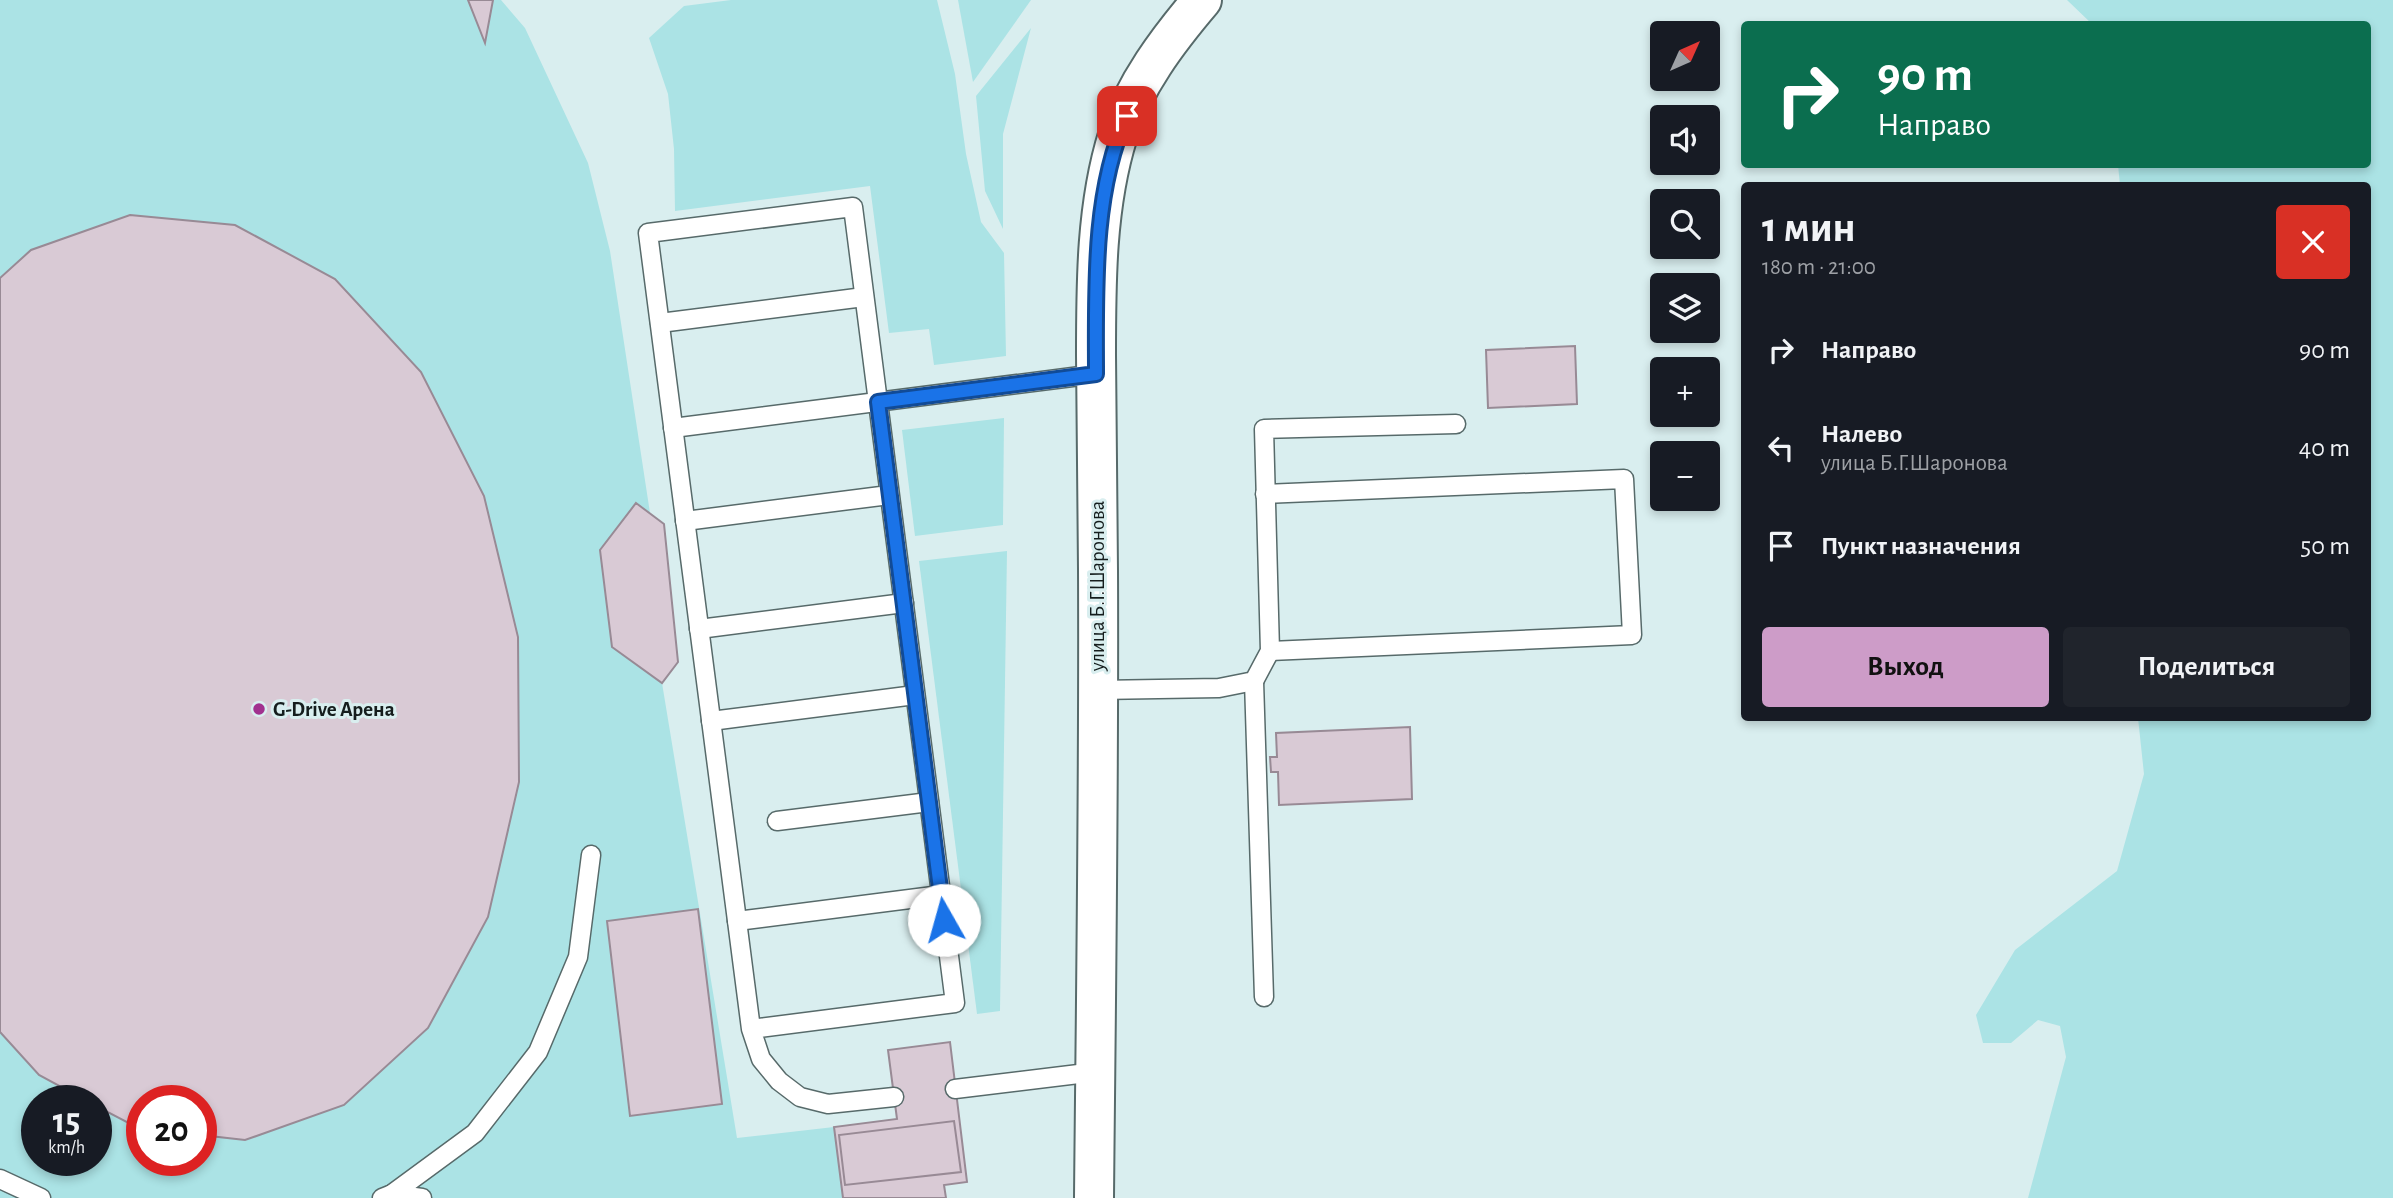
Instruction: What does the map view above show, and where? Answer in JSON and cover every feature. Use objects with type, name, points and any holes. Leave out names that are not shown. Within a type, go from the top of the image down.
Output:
[{"type":"main road","name":"улица Б.Г.Шаронова","points":[[1094,1198],[1098,259],[1105,193],[1118,134],[1143,79],[1202,0]]},
{"type":"lane","points":[[751,1029],[955,1003],[853,207],[648,233],[751,1029],[761,1059],[779,1081],[800,1097],[828,1104],[894,1097]]},
{"type":"lane","points":[[660,323],[864,297]]},
{"type":"lane","points":[[673,428],[1096,374]]},
{"type":"lane","points":[[1264,997],[1254,681],[1270,651],[1264,429],[1456,424]]},
{"type":"lane","points":[[1265,494],[1624,479],[1632,635],[1270,651]]},
{"type":"lane","points":[[685,521],[890,495]]},
{"type":"lane","points":[[699,629],[904,603]]},
{"type":"lane","points":[[1098,690],[1219,688],[1254,681]]},
{"type":"lane","points":[[711,721],[915,695]]},
{"type":"lane","points":[[777,821],[929,802]]},
{"type":"lane","points":[[387,1196],[475,1133],[538,1052],[578,957],[591,855]]},
{"type":"lane","points":[[737,921],[941,895]]},
{"type":"lane","points":[[955,1089],[1096,1072]]},
{"type":"lane","points":[[0,1179],[41,1198]]},
{"type":"lane","points":[[387,1196],[422,1198]]},
{"type":"shaded area","name":"G-Drive Арена","points":[[0,0],[501,0],[525,28],[588,163],[610,251],[650,513],[664,524],[678,662],[662,683],[737,1138],[834,1127],[843,1198],[0,1198]]},
{"type":"shaded area","points":[[731,0],[937,0],[955,74],[966,154],[981,222],[1004,253],[1006,356],[934,365],[929,329],[889,333],[870,186],[675,211],[674,149],[668,94],[649,38],[684,6]]},
{"type":"shaded area","points":[[958,0],[1031,0],[973,82]]},
{"type":"shaded area","points":[[2067,0],[2393,0],[2393,1198],[2028,1198],[2066,1057],[2060,1026],[2038,1020],[2011,1043],[1983,1043],[1976,1015],[2015,950],[2117,871],[2144,774],[2138,721],[2371,721],[2371,182],[2120,182],[2118,168],[2371,168],[2371,21],[2089,21]]},
{"type":"shaded area","points":[[1031,28],[1003,134],[1003,229],[985,191],[976,96]]},
{"type":"shaded area","points":[[1004,418],[1003,525],[915,536],[902,430]]},
{"type":"shaded area","points":[[1007,551],[1000,1011],[977,1014],[919,561]]},
{"type":"building","points":[[468,0],[493,0],[485,43]]},
{"type":"building","name":"G-Drive Арена","points":[[130,215],[235,225],[335,279],[421,372],[484,496],[518,637],[519,782],[488,917],[428,1028],[344,1105],[245,1140],[217,1137],[217,1085],[126,1085],[126,1122],[112,1114],[112,1085],[57,1085],[39,1075],[0,1032],[0,278],[31,250]]},
{"type":"building","points":[[1575,346],[1577,404],[1488,408],[1486,350]]},
{"type":"building","points":[[636,503],[664,524],[678,662],[662,683],[612,647],[600,550]]},
{"type":"building","points":[[1410,727],[1412,799],[1279,805],[1278,772],[1271,772],[1270,757],[1277,757],[1276,733]]},
{"type":"building","points":[[698,909],[722,1104],[630,1116],[607,921]]},
{"type":"building","points":[[950,1042],[967,1182],[944,1185],[946,1198],[843,1198],[834,1127],[897,1119],[888,1050]]},
{"type":"building","points":[[954,1121],[961,1172],[845,1185],[839,1135]]},
{"type":"place","name":"G-Drive Арена","points":[[259,709]]},
{"type":"route","points":[[944,920],[878,402],[1096,374],[1098,259],[1105,193],[1118,134],[1127,116]]}]
